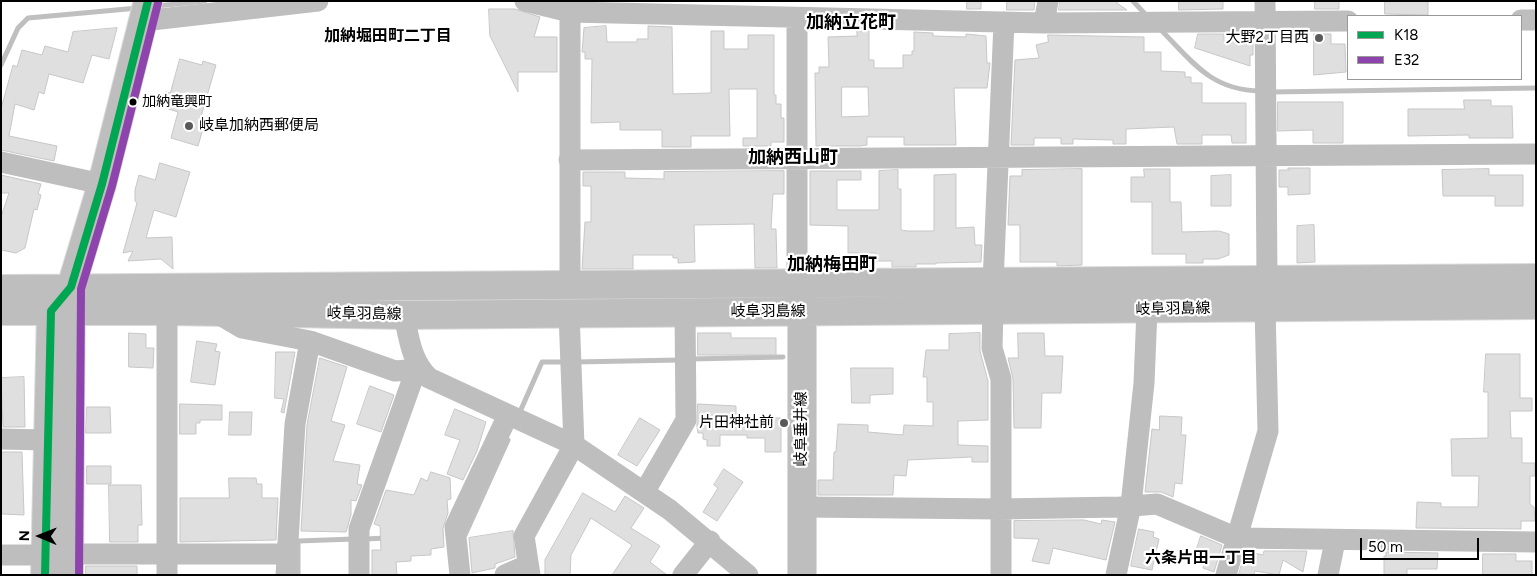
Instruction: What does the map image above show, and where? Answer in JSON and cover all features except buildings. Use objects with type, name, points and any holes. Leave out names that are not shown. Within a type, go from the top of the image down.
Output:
[{"type":"main road","points":[[57,565],[46,440],[65,303],[102,184],[145,11]]},
{"type":"main road","name":"岐阜羽島線","points":[[1,289],[65,303],[167,311],[404,315],[802,312],[993,296],[1268,280],[1536,278]]},
{"type":"main road","name":"岐阜羽島線","points":[[1,311],[65,303],[570,286],[797,283],[993,296],[1147,310],[1536,306]]},
{"type":"main road","name":"岐阜垂井線","points":[[797,283],[802,312],[802,575]]},
{"type":"main road","points":[[57,565],[65,303]]},
{"type":"street","points":[[145,11],[318,1]]},
{"type":"street","points":[[525,1],[572,7],[797,18],[1147,24],[1171,23],[1265,11],[1347,21]]},
{"type":"street","points":[[1044,23],[1048,1]]},
{"type":"street","points":[[570,286],[569,160],[572,7]]},
{"type":"street","points":[[1265,11],[1268,280]]},
{"type":"street","points":[[797,18],[797,283]]},
{"type":"street","points":[[1522,20],[1536,20]]},
{"type":"street","points":[[1001,575],[1000,379],[992,348],[1004,22]]},
{"type":"street","points":[[569,160],[1536,154]]},
{"type":"street","points":[[1,162],[102,184]]},
{"type":"street","points":[[1226,575],[1268,431],[1265,308]]},
{"type":"street","points":[[1116,575],[1132,505],[1144,382],[1147,310]]},
{"type":"street","points":[[167,311],[167,564]]},
{"type":"street","points":[[214,311],[242,328],[310,342],[395,371],[419,369]]},
{"type":"street","points":[[645,490],[686,420],[685,312]]},
{"type":"street","points":[[505,575],[529,570],[524,536],[574,445],[569,313]]},
{"type":"street","points":[[404,315],[411,350],[419,369],[429,378],[574,445],[645,490],[710,541],[748,575]]},
{"type":"street","points":[[286,575],[295,424],[310,342]]},
{"type":"street","points":[[359,575],[359,529],[412,381],[419,369]]},
{"type":"street","points":[[460,575],[455,527],[508,415]]},
{"type":"street","points":[[1,439],[46,440]]},
{"type":"street","points":[[802,507],[1000,510],[1157,504],[1237,538],[1335,541],[1536,542]]},
{"type":"street","points":[[683,575],[710,541]]},
{"type":"street","points":[[1328,575],[1335,541]]},
{"type":"street","points":[[1,556],[57,565],[167,564],[286,554]]},
{"type":"waterway","points":[[156,6],[205,1]]},
{"type":"waterway","points":[[1133,1],[1146,15]]},
{"type":"waterway","points":[[1,65],[18,28],[28,18],[138,8]]},
{"type":"waterway","points":[[1159,28],[1203,72],[1228,85],[1260,91]]},
{"type":"waterway","points":[[1271,92],[1536,88]]},
{"type":"waterway","points":[[690,359],[783,357]]},
{"type":"waterway","points":[[575,362],[679,360]]},
{"type":"waterway","points":[[519,414],[542,362],[567,362]]},
{"type":"waterway","points":[[462,535],[465,535],[508,440]]},
{"type":"waterway","points":[[365,539],[386,538]]},
{"type":"waterway","points":[[298,575],[298,541],[354,539]]},
{"type":"transit line","name":"K18","points":[[45,575],[51,311],[71,287],[102,184],[148,1]]},
{"type":"transit line","name":"E32","points":[[79,575],[81,289],[112,186],[158,3]]},
{"type":"place","name":"大野2丁目西","points":[[1319,38]]},
{"type":"place","name":"加納竜興町","points":[[133,102]]},
{"type":"place","name":"岐阜加納西郵便局","points":[[189,126]]},
{"type":"place","name":"片田神社前","points":[[784,423]]},
{"type":"district","name":"加納立花町","points":[[851,23]]},
{"type":"district","name":"加納堀田町二丁目","points":[[388,36]]},
{"type":"district","name":"加納西山町","points":[[793,158]]},
{"type":"district","name":"加納梅田町","points":[[832,265]]},
{"type":"district","name":"六条片田一丁目","points":[[1201,558]]}]
